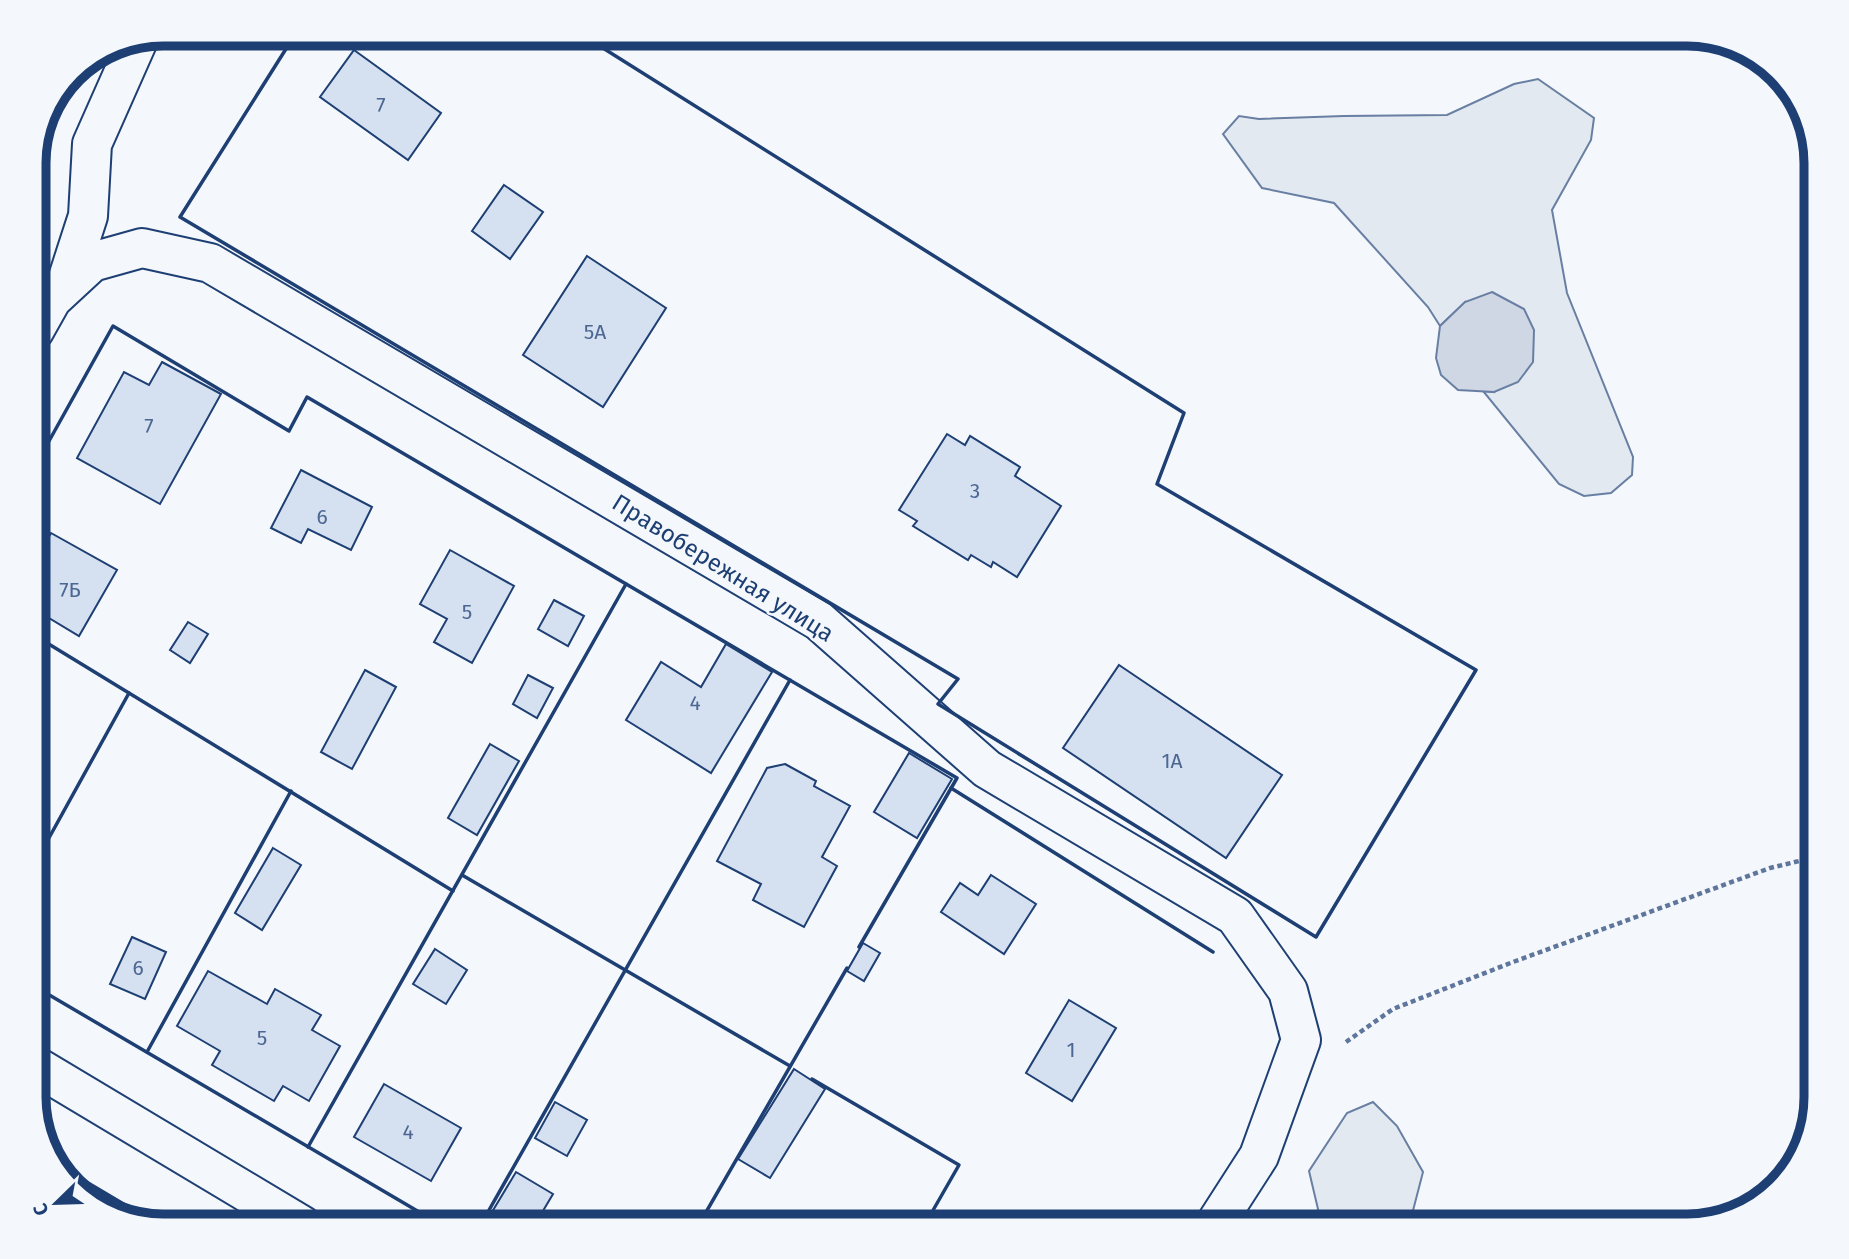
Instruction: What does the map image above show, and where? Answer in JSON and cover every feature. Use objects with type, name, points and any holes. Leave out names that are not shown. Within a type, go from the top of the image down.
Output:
[{"type":"street","points":[[46,309],[65,286],[88,216],[92,144],[134,50]]},
{"type":"street","name":"Правобережная улица","points":[[65,286],[92,261],[142,248],[210,263],[819,621],[988,769],[1235,916],[1288,990],[1301,1040],[1259,1156],[1222,1214]]},
{"type":"street","points":[[46,1073],[283,1214]]},
{"type":"path","points":[[1291,1070],[1338,1048],[1393,1009],[1770,868],[1804,860]]},
{"type":"shaded area","points":[[1538,79],[1594,118],[1591,140],[1552,210],[1567,293],[1633,457],[1632,475],[1611,493],[1584,496],[1559,484],[1483,391],[1494,392],[1465,302],[1440,326],[1428,307],[1334,203],[1262,188],[1223,134],[1239,116],[1259,119],[1447,115],[1514,84]]},
{"type":"shaded area","points":[[1492,292],[1524,309],[1534,330],[1533,362],[1518,382],[1494,392],[1458,390],[1441,375],[1436,358],[1440,326],[1465,302]]},
{"type":"shaded area","points":[[1373,1102],[1397,1126],[1423,1172],[1412,1214],[1319,1214],[1309,1171],[1347,1113]]},
{"type":"building","points":[[354,50],[441,113],[408,160],[320,97]]},
{"type":"building","points":[[504,185],[543,212],[510,259],[472,231]]},
{"type":"building","points":[[587,256],[666,308],[603,407],[523,355]]},
{"type":"building","points":[[162,362],[221,394],[160,504],[77,458],[124,372],[149,385]]},
{"type":"building","points":[[947,434],[965,445],[970,436],[1020,467],[1015,476],[1061,506],[1017,577],[993,562],[991,567],[971,555],[968,560],[913,526],[917,521],[899,510]]},
{"type":"building","points":[[301,470],[372,507],[351,550],[308,529],[301,543],[271,528]]},
{"type":"building","points":[[51,533],[117,570],[79,636],[46,616],[46,542]]},
{"type":"building","points":[[450,550],[514,586],[472,663],[434,642],[447,619],[420,604]]},
{"type":"building","points":[[554,600],[584,616],[568,646],[538,629]]},
{"type":"building","points":[[188,622],[208,634],[190,663],[170,650]]},
{"type":"building","points":[[726,644],[772,672],[711,773],[626,720],[661,662],[701,687]]},
{"type":"building","points":[[1119,665],[1282,775],[1226,858],[1063,748]]},
{"type":"building","points":[[365,670],[396,687],[352,769],[321,752]]},
{"type":"building","points":[[528,675],[553,688],[537,718],[513,704]]},
{"type":"building","points":[[490,744],[519,761],[477,835],[448,818]]},
{"type":"building","points":[[909,753],[952,779],[917,838],[874,812]]},
{"type":"building","points":[[785,764],[816,781],[814,786],[850,806],[822,857],[837,866],[804,927],[753,900],[761,884],[717,861],[767,768]]},
{"type":"building","points":[[273,848],[301,865],[262,930],[235,913]]},
{"type":"building","points":[[991,875],[1036,904],[1004,954],[941,912],[960,883],[978,895]]},
{"type":"building","points":[[132,937],[166,952],[145,999],[110,984]]},
{"type":"building","points":[[863,943],[880,953],[864,981],[847,971]]},
{"type":"building","points":[[435,949],[467,970],[446,1004],[413,984]]},
{"type":"building","points":[[208,971],[267,1004],[275,989],[321,1015],[312,1030],[340,1046],[309,1101],[283,1086],[274,1101],[212,1065],[220,1051],[177,1026]]},
{"type":"building","points":[[1069,1000],[1116,1028],[1072,1101],[1026,1073]]},
{"type":"building","points":[[794,1069],[825,1089],[770,1178],[738,1159]]},
{"type":"building","points":[[384,1084],[461,1128],[431,1181],[354,1137]]},
{"type":"building","points":[[555,1102],[587,1120],[567,1156],[535,1138]]},
{"type":"building","points":[[516,1172],[553,1194],[541,1214],[491,1214]]},
{"type":"wall","points":[[288,46],[180,217],[958,679],[938,704],[1316,937],[1476,670],[1157,484],[1184,413],[600,46]]},
{"type":"wall","points":[[46,446],[113,326],[289,431],[307,397],[957,778],[859,947]]},
{"type":"wall","points":[[308,1147],[626,584]]},
{"type":"wall","points":[[46,642],[453,891]]},
{"type":"wall","points":[[487,1214],[790,680]]},
{"type":"wall","points":[[46,843],[129,693]]},
{"type":"wall","points":[[951,788],[1213,952]]},
{"type":"wall","points":[[147,1052],[291,791]]},
{"type":"wall","points":[[462,875],[790,1066]]},
{"type":"wall","points":[[705,1214],[847,968]]},
{"type":"wall","points":[[46,993],[423,1214]]},
{"type":"wall","points":[[812,1079],[959,1165],[931,1214]]},
{"type":"wall","points":[[78,1177],[135,1211]]}]
